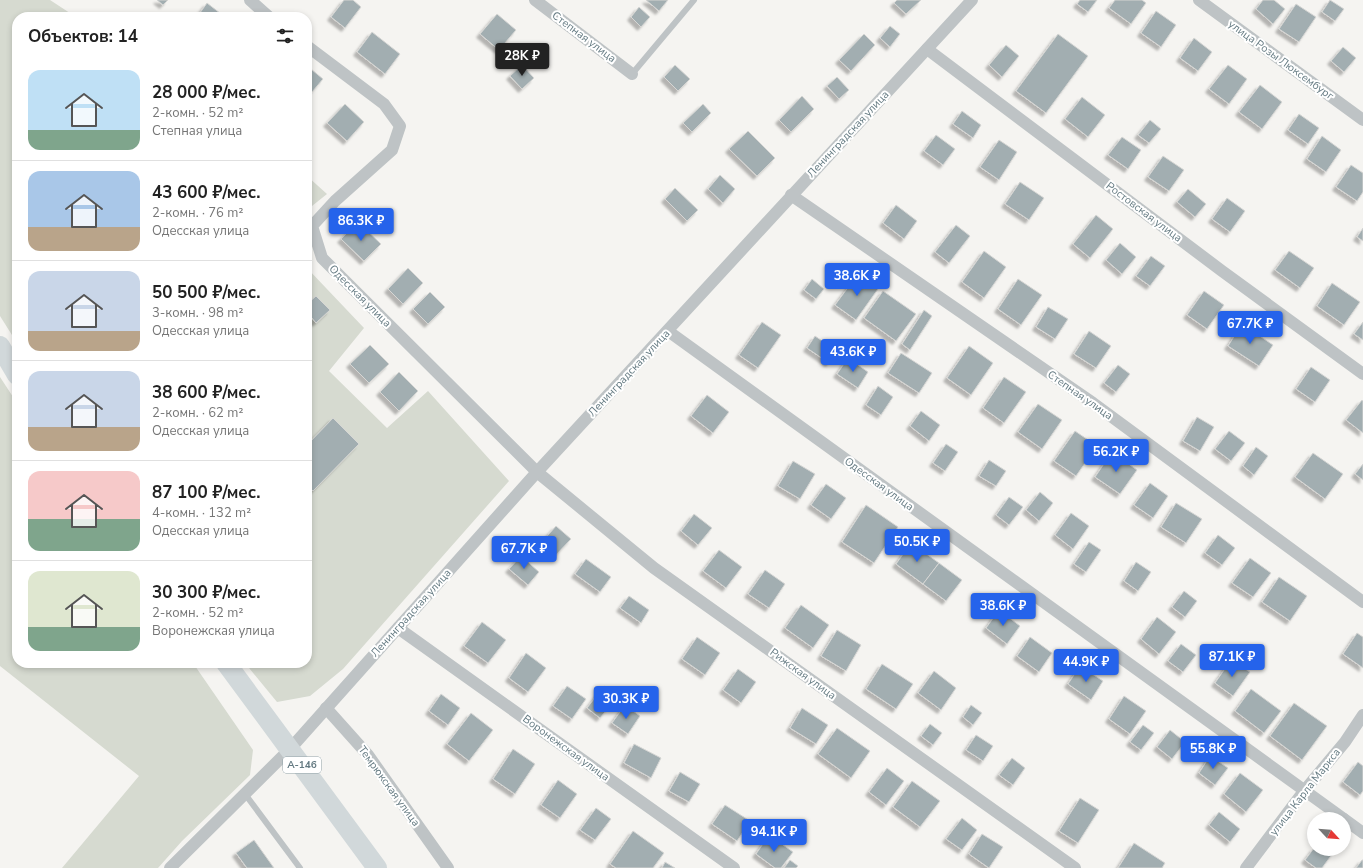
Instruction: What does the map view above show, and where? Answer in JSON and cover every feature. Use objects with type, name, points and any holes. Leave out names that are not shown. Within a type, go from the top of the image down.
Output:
[{"type":"highway","points":[[0,346],[12,366]]},
{"type":"highway","name":"А-146","points":[[230,668],[377,868]]},
{"type":"street","points":[[250,0],[263,12]]},
{"type":"street","name":"Степная улица","points":[[535,0],[632,74]]},
{"type":"street","name":"Ленинградская улица","points":[[170,868],[290,749],[537,472],[972,0]]},
{"type":"street","name":"улица Розы Люксембург","points":[[1199,0],[1363,120]]},
{"type":"street","name":"Ростовская улица","points":[[927,49],[1222,271],[1363,374]]},
{"type":"street","name":"Одесская улица","points":[[312,50],[384,104],[400,126],[392,150],[335,201],[312,226],[322,258],[537,472]]},
{"type":"street","name":"Степная улица","points":[[791,195],[1093,403],[1363,602]]},
{"type":"street","name":"Одесская улица","points":[[668,331],[1334,812]]},
{"type":"street","name":"Рижская улица","points":[[537,472],[654,568],[1075,868]]},
{"type":"street","name":"Воронежская улица","points":[[398,628],[734,868]]},
{"type":"street","name":"Темрюкская улица","points":[[326,708],[368,755],[448,868]]},
{"type":"street","name":"улица Карла Маркса","points":[[1246,868],[1304,791],[1345,742],[1363,715]]},
{"type":"street","name":"Одесская улица","points":[[1351,824],[1363,833]]},
{"type":"lane","points":[[632,74],[694,0]]},
{"type":"lane","points":[[245,794],[300,868]]},
{"type":"shaded area","points":[[0,0],[50,0],[68,12],[12,12],[12,335],[0,316]]},
{"type":"shaded area","points":[[312,180],[327,194],[312,206]]},
{"type":"shaded area","points":[[312,273],[364,328],[329,371],[387,428],[428,391],[509,481],[343,669],[310,696],[277,702],[249,668],[312,668]]},
{"type":"shaded area","points":[[0,377],[12,395],[12,668],[196,668],[253,750],[250,775],[182,841],[158,868],[62,868],[139,776],[0,666]]},
{"type":"building","points":[[157,0],[168,0],[163,5]]},
{"type":"building","points":[[344,0],[353,0],[361,7],[345,28],[331,17]]},
{"type":"building","points":[[646,0],[668,0],[659,11]]},
{"type":"building","points":[[897,0],[921,0],[906,14],[894,3]]},
{"type":"building","points":[[1080,0],[1097,0],[1088,12],[1077,4]]},
{"type":"building","points":[[1115,0],[1142,0],[1146,3],[1131,24],[1109,8]]},
{"type":"building","points":[[1263,0],[1274,0],[1285,9],[1273,24],[1256,9]]},
{"type":"building","points":[[1330,0],[1344,9],[1335,21],[1322,12]]},
{"type":"building","points":[[207,3],[219,12],[201,12]]},
{"type":"building","points":[[1296,4],[1316,17],[1299,42],[1279,29]]},
{"type":"building","points":[[639,7],[650,17],[641,27],[631,17]]},
{"type":"building","points":[[1156,11],[1176,25],[1161,47],[1141,33]]},
{"type":"building","points":[[497,14],[516,30],[499,50],[480,34]]},
{"type":"building","points":[[890,26],[900,34],[890,47],[880,38]]},
{"type":"building","points":[[372,32],[400,54],[385,74],[357,52]]},
{"type":"building","points":[[864,34],[875,45],[851,71],[839,60]]},
{"type":"building","points":[[1058,34],[1088,56],[1046,113],[1016,91]]},
{"type":"building","points":[[1194,38],[1212,52],[1198,71],[1180,58]]},
{"type":"building","points":[[1006,45],[1019,56],[1002,77],[989,65]]},
{"type":"building","points":[[1343,47],[1356,58],[1344,72],[1331,61]]},
{"type":"building","points":[[522,65],[534,78],[522,89],[510,76]]},
{"type":"building","points":[[675,65],[690,79],[678,91],[664,77]]},
{"type":"building","points":[[1228,65],[1247,79],[1229,104],[1209,89]]},
{"type":"building","points":[[312,70],[323,79],[312,92]]},
{"type":"building","points":[[837,77],[849,90],[839,99],[827,86]]},
{"type":"building","points":[[1260,85],[1282,102],[1262,129],[1239,112]]},
{"type":"building","points":[[802,96],[814,109],[791,132],[779,120]]},
{"type":"building","points":[[1082,97],[1105,115],[1088,137],[1065,119]]},
{"type":"building","points":[[345,104],[364,122],[347,141],[327,123]]},
{"type":"building","points":[[703,104],[711,113],[692,132],[683,123]]},
{"type":"building","points":[[962,111],[981,125],[973,138],[953,124]]},
{"type":"building","points":[[1299,114],[1319,128],[1308,144],[1288,130]]},
{"type":"building","points":[[1150,120],[1161,129],[1149,143],[1138,135]]},
{"type":"building","points":[[748,131],[775,158],[757,176],[729,149]]},
{"type":"building","points":[[936,135],[955,149],[943,165],[924,151]]},
{"type":"building","points":[[1322,136],[1341,150],[1326,172],[1307,159]]},
{"type":"building","points":[[1122,137],[1141,150],[1128,169],[1108,155]]},
{"type":"building","points":[[999,140],[1017,152],[999,180],[980,167]]},
{"type":"building","points":[[1163,156],[1184,170],[1169,191],[1148,177]]},
{"type":"building","points":[[1351,165],[1363,173],[1363,192],[1357,201],[1336,187]]},
{"type":"building","points":[[720,175],[735,189],[723,203],[708,189]]},
{"type":"building","points":[[1020,182],[1044,198],[1029,220],[1005,204]]},
{"type":"building","points":[[675,188],[698,210],[687,221],[665,199]]},
{"type":"building","points":[[1188,189],[1206,204],[1195,217],[1177,202]]},
{"type":"building","points":[[1227,198],[1245,211],[1230,232],[1212,219]]},
{"type":"building","points":[[896,205],[917,221],[904,239],[883,223]]},
{"type":"building","points":[[1096,215],[1113,229],[1090,258],[1073,244]]},
{"type":"building","points":[[358,222],[381,244],[364,261],[341,239]]},
{"type":"building","points":[[956,225],[970,236],[949,263],[935,252]]},
{"type":"building","points":[[1363,228],[1363,241],[1357,237]]},
{"type":"building","points":[[1120,243],[1136,257],[1122,274],[1106,260]]},
{"type":"building","points":[[984,251],[1006,267],[984,298],[962,282]]},
{"type":"building","points":[[1289,251],[1314,268],[1300,288],[1275,270]]},
{"type":"building","points":[[1151,256],[1165,266],[1150,286],[1136,276]]},
{"type":"building","points":[[408,268],[423,283],[403,304],[388,289]]},
{"type":"building","points":[[858,274],[878,289],[856,320],[835,305]]},
{"type":"building","points":[[812,279],[824,289],[816,299],[804,290]]},
{"type":"building","points":[[1018,279],[1042,295],[1021,325],[998,309]]},
{"type":"building","points":[[1332,283],[1360,302],[1344,325],[1317,306]]},
{"type":"building","points":[[883,291],[916,314],[896,341],[864,318]]},
{"type":"building","points":[[1204,291],[1224,305],[1207,329],[1187,315]]},
{"type":"building","points":[[430,292],[445,307],[428,324],[413,309]]},
{"type":"building","points":[[316,296],[330,310],[316,323],[312,318],[312,300]]},
{"type":"building","points":[[1048,307],[1068,319],[1055,339],[1036,327]]},
{"type":"building","points":[[924,310],[932,316],[910,350],[902,344]]},
{"type":"building","points":[[762,322],[781,335],[758,368],[739,355]]},
{"type":"building","points":[[1363,322],[1363,340],[1354,334]]},
{"type":"building","points":[[1242,324],[1273,345],[1259,366],[1228,346]]},
{"type":"building","points":[[1089,331],[1111,346],[1096,368],[1074,354]]},
{"type":"building","points":[[815,336],[837,351],[829,363],[807,348]]},
{"type":"building","points":[[370,345],[389,364],[369,383],[350,364]]},
{"type":"building","points":[[969,346],[993,363],[971,395],[947,378]]},
{"type":"building","points":[[901,353],[932,373],[919,393],[888,373]]},
{"type":"building","points":[[848,358],[868,372],[858,388],[837,374]]},
{"type":"building","points":[[1118,365],[1130,374],[1116,392],[1104,383]]},
{"type":"building","points":[[1311,367],[1330,380],[1315,402],[1296,389]]},
{"type":"building","points":[[399,372],[418,391],[399,411],[380,392]]},
{"type":"building","points":[[1004,377],[1026,392],[1004,423],[983,408]]},
{"type":"building","points":[[878,386],[893,397],[881,415],[866,405]]},
{"type":"building","points":[[707,395],[729,412],[713,433],[691,416]]},
{"type":"building","points":[[1362,400],[1363,401],[1363,433],[1346,420]]},
{"type":"building","points":[[1038,404],[1062,420],[1042,449],[1018,432]]},
{"type":"building","points":[[921,411],[940,425],[929,441],[910,426]]},
{"type":"building","points":[[1197,417],[1214,427],[1200,451],[1183,441]]},
{"type":"building","points":[[333,418],[359,444],[313,491],[312,490],[312,440]]},
{"type":"building","points":[[1075,431],[1097,446],[1076,476],[1054,461]]},
{"type":"building","points":[[1229,431],[1245,443],[1231,461],[1215,449]]},
{"type":"building","points":[[946,444],[958,452],[945,471],[933,463]]},
{"type":"building","points":[[1256,447],[1268,456],[1254,475],[1243,466]]},
{"type":"building","points":[[1112,452],[1137,470],[1120,494],[1095,477]]},
{"type":"building","points":[[1313,453],[1343,474],[1325,499],[1295,477]]},
{"type":"building","points":[[989,460],[1006,471],[996,486],[979,476]]},
{"type":"building","points":[[793,461],[815,474],[800,499],[778,486]]},
{"type":"building","points":[[1363,464],[1363,480],[1355,474]]},
{"type":"building","points":[[1150,483],[1168,496],[1153,518],[1134,505]]},
{"type":"building","points":[[826,484],[846,498],[831,519],[811,505]]},
{"type":"building","points":[[1040,492],[1053,503],[1039,521],[1026,510]]},
{"type":"building","points":[[1009,497],[1023,507],[1009,525],[996,515]]},
{"type":"building","points":[[1176,503],[1202,519],[1186,543],[1161,527]]},
{"type":"building","points":[[866,505],[898,527],[874,563],[842,542]]},
{"type":"building","points":[[1071,513],[1089,526],[1073,549],[1055,535]]},
{"type":"building","points":[[694,514],[712,528],[698,545],[681,531]]},
{"type":"building","points":[[556,526],[571,539],[555,556],[541,543]]},
{"type":"building","points":[[1218,535],[1235,548],[1222,565],[1205,553]]},
{"type":"building","points":[[1089,542],[1101,550],[1086,572],[1074,564]]},
{"type":"building","points":[[911,543],[939,563],[923,584],[896,564]]},
{"type":"building","points":[[719,550],[742,567],[726,588],[703,571]]},
{"type":"building","points":[[521,556],[539,572],[528,585],[509,569]]},
{"type":"building","points":[[1250,558],[1271,573],[1253,597],[1232,583]]},
{"type":"building","points":[[586,559],[611,577],[600,592],[575,574]]},
{"type":"building","points":[[1136,562],[1151,572],[1138,591],[1124,581]]},
{"type":"building","points":[[939,563],[962,580],[946,601],[923,584]]},
{"type":"building","points":[[765,570],[785,584],[769,608],[748,594]]},
{"type":"building","points":[[1279,577],[1307,596],[1290,621],[1262,602]]},
{"type":"building","points":[[1184,591],[1197,601],[1185,617],[1172,607]]},
{"type":"building","points":[[629,596],[649,610],[641,623],[620,608]]},
{"type":"building","points":[[801,605],[829,625],[813,648],[785,628]]},
{"type":"building","points":[[999,610],[1020,626],[1007,644],[986,628]]},
{"type":"building","points":[[1157,617],[1176,632],[1159,654],[1141,639]]},
{"type":"building","points":[[482,622],[506,640],[488,663],[464,646]]},
{"type":"building","points":[[837,630],[861,645],[846,671],[821,656]]},
{"type":"building","points":[[1357,633],[1363,637],[1363,668],[1343,654]]},
{"type":"building","points":[[697,637],[720,653],[705,675],[682,659]]},
{"type":"building","points":[[1030,637],[1052,653],[1039,672],[1017,656]]},
{"type":"building","points":[[1181,644],[1196,655],[1183,672],[1168,661]]},
{"type":"building","points":[[526,653],[546,668],[528,692],[509,678]]},
{"type":"building","points":[[1231,660],[1250,672],[1233,696],[1215,683]]},
{"type":"building","points":[[882,664],[913,684],[896,709],[866,689]]},
{"type":"building","points":[[1080,666],[1103,681],[1091,700],[1068,684]]},
{"type":"building","points":[[738,669],[756,682],[741,703],[723,690]]},
{"type":"building","points":[[934,671],[956,688],[941,710],[918,693]]},
{"type":"building","points":[[567,686],[586,699],[572,719],[553,706]]},
{"type":"building","points":[[604,686],[618,696],[600,718],[587,708]]},
{"type":"building","points":[[1251,689],[1281,711],[1264,733],[1235,711]]},
{"type":"building","points":[[441,694],[460,708],[448,725],[429,711]]},
{"type":"building","points":[[1124,696],[1146,711],[1130,734],[1109,719]]},
{"type":"building","points":[[1294,703],[1327,726],[1302,760],[1270,736]]},
{"type":"building","points":[[625,705],[640,716],[628,734],[612,723]]},
{"type":"building","points":[[971,705],[982,713],[973,725],[963,717]]},
{"type":"building","points":[[802,708],[828,725],[816,744],[790,728]]},
{"type":"building","points":[[471,713],[493,730],[469,761],[447,744]]},
{"type":"building","points":[[930,724],[942,733],[933,745],[921,736]]},
{"type":"building","points":[[1143,725],[1154,733],[1141,750],[1130,742]]},
{"type":"building","points":[[837,728],[870,751],[851,778],[818,754]]},
{"type":"building","points":[[1170,730],[1185,742],[1172,759],[1157,747]]},
{"type":"building","points":[[976,735],[993,746],[983,761],[966,750]]},
{"type":"building","points":[[634,744],[661,758],[651,778],[624,763]]},
{"type":"building","points":[[513,749],[535,764],[515,794],[493,779]]},
{"type":"building","points":[[1210,756],[1228,768],[1215,785],[1199,773]]},
{"type":"building","points":[[1012,758],[1025,768],[1013,785],[999,775]]},
{"type":"building","points":[[1358,762],[1363,766],[1363,791],[1360,795],[1343,782]]},
{"type":"building","points":[[887,768],[904,781],[886,805],[869,792]]},
{"type":"building","points":[[680,772],[700,784],[689,802],[669,791]]},
{"type":"building","points":[[1240,773],[1263,790],[1246,812],[1224,794]]},
{"type":"building","points":[[558,780],[577,794],[560,818],[541,805]]},
{"type":"building","points":[[912,781],[940,801],[920,827],[893,807]]},
{"type":"building","points":[[1080,798],[1099,810],[1078,843],[1059,831]]},
{"type":"building","points":[[725,805],[750,821],[737,841],[712,824]]},
{"type":"building","points":[[596,808],[611,819],[595,840],[580,830]]},
{"type":"building","points":[[1219,812],[1240,829],[1230,842],[1209,825]]},
{"type":"building","points":[[962,818],[977,830],[962,850],[946,839]]},
{"type":"building","points":[[633,831],[664,853],[653,868],[616,868],[610,864]]},
{"type":"building","points":[[982,834],[1003,847],[989,868],[969,854]]},
{"type":"building","points":[[769,835],[793,852],[781,868],[775,868],[756,854]]},
{"type":"building","points":[[254,840],[274,868],[247,868],[236,853]]},
{"type":"building","points":[[1134,843],[1165,863],[1162,868],[1118,868]]},
{"type":"building","points":[[1308,856],[1331,856],[1322,868],[1316,868],[1305,860]]},
{"type":"building","points":[[790,860],[798,866],[796,868],[784,868]]},
{"type":"building","points":[[1362,860],[1363,868],[1356,868]]},
{"type":"building","points":[[665,862],[675,868],[662,868]]}]
